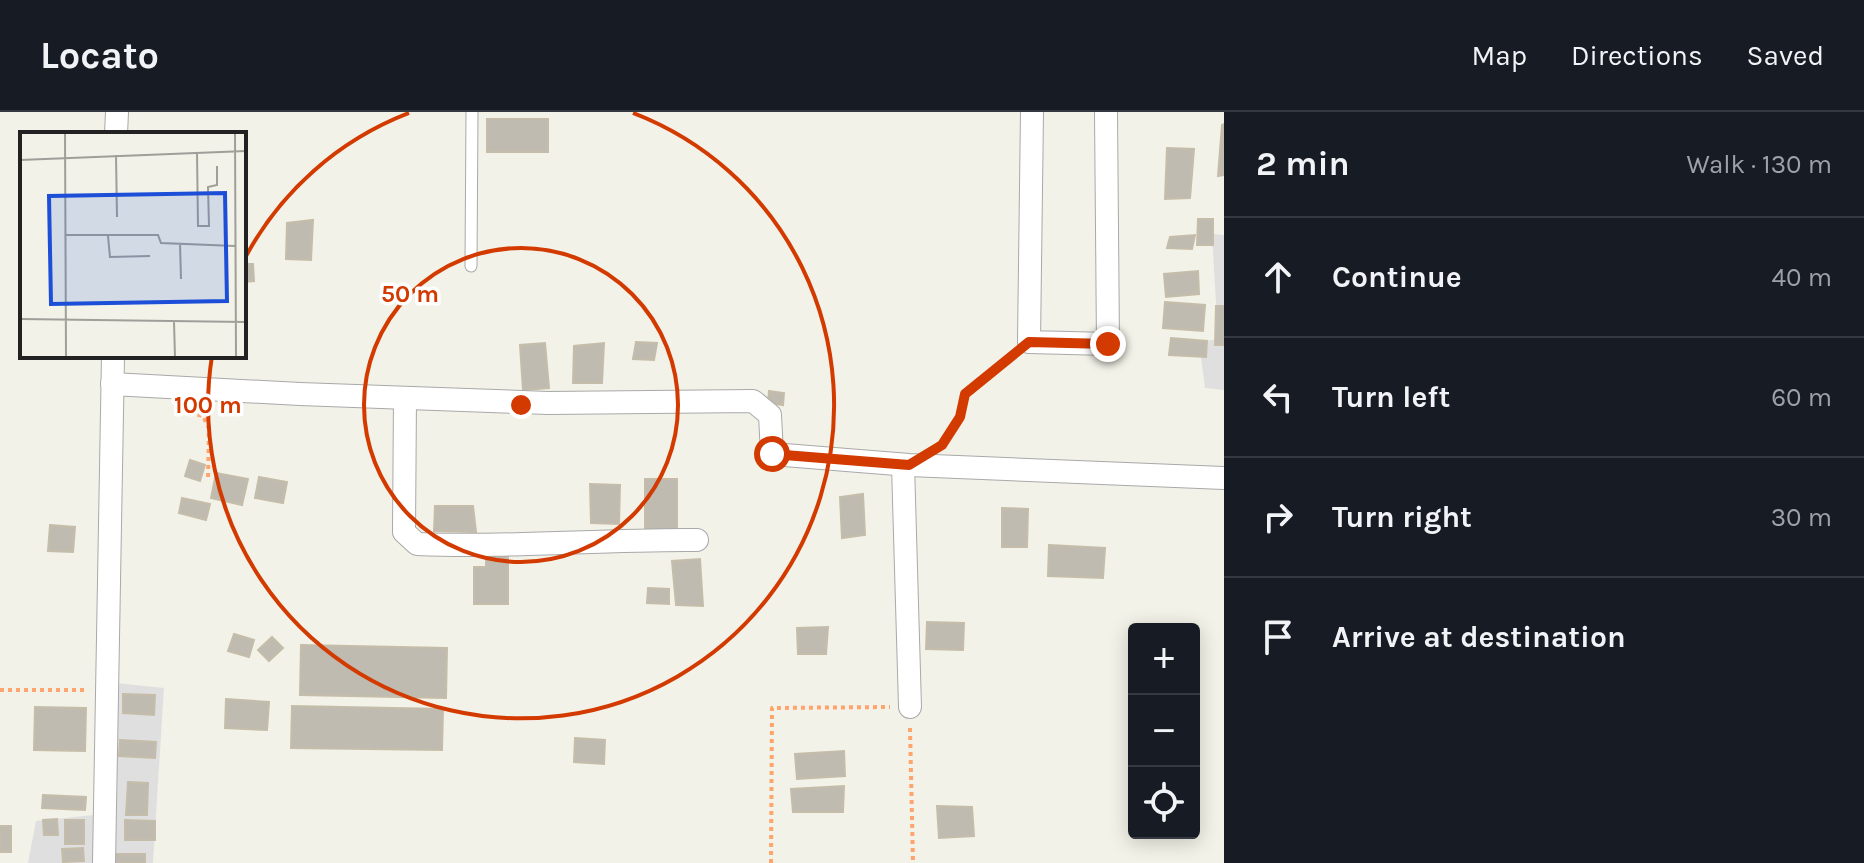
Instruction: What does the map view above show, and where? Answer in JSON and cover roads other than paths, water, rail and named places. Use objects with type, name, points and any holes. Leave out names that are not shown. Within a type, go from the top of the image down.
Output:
[{"type":"street","points":[[116,132],[117,112]]},
{"type":"street","points":[[1032,112],[1029,342],[1108,344],[1106,112]]},
{"type":"street","points":[[104,863],[113,358]]},
{"type":"street","points":[[112,384],[548,403],[753,401],[770,415],[772,454],[906,465],[1224,478]]},
{"type":"street","points":[[405,398],[404,532],[417,544],[482,547],[542,541],[697,540]]},
{"type":"street","points":[[906,465],[910,707]]},
{"type":"lane","points":[[471,266],[472,112]]}]
